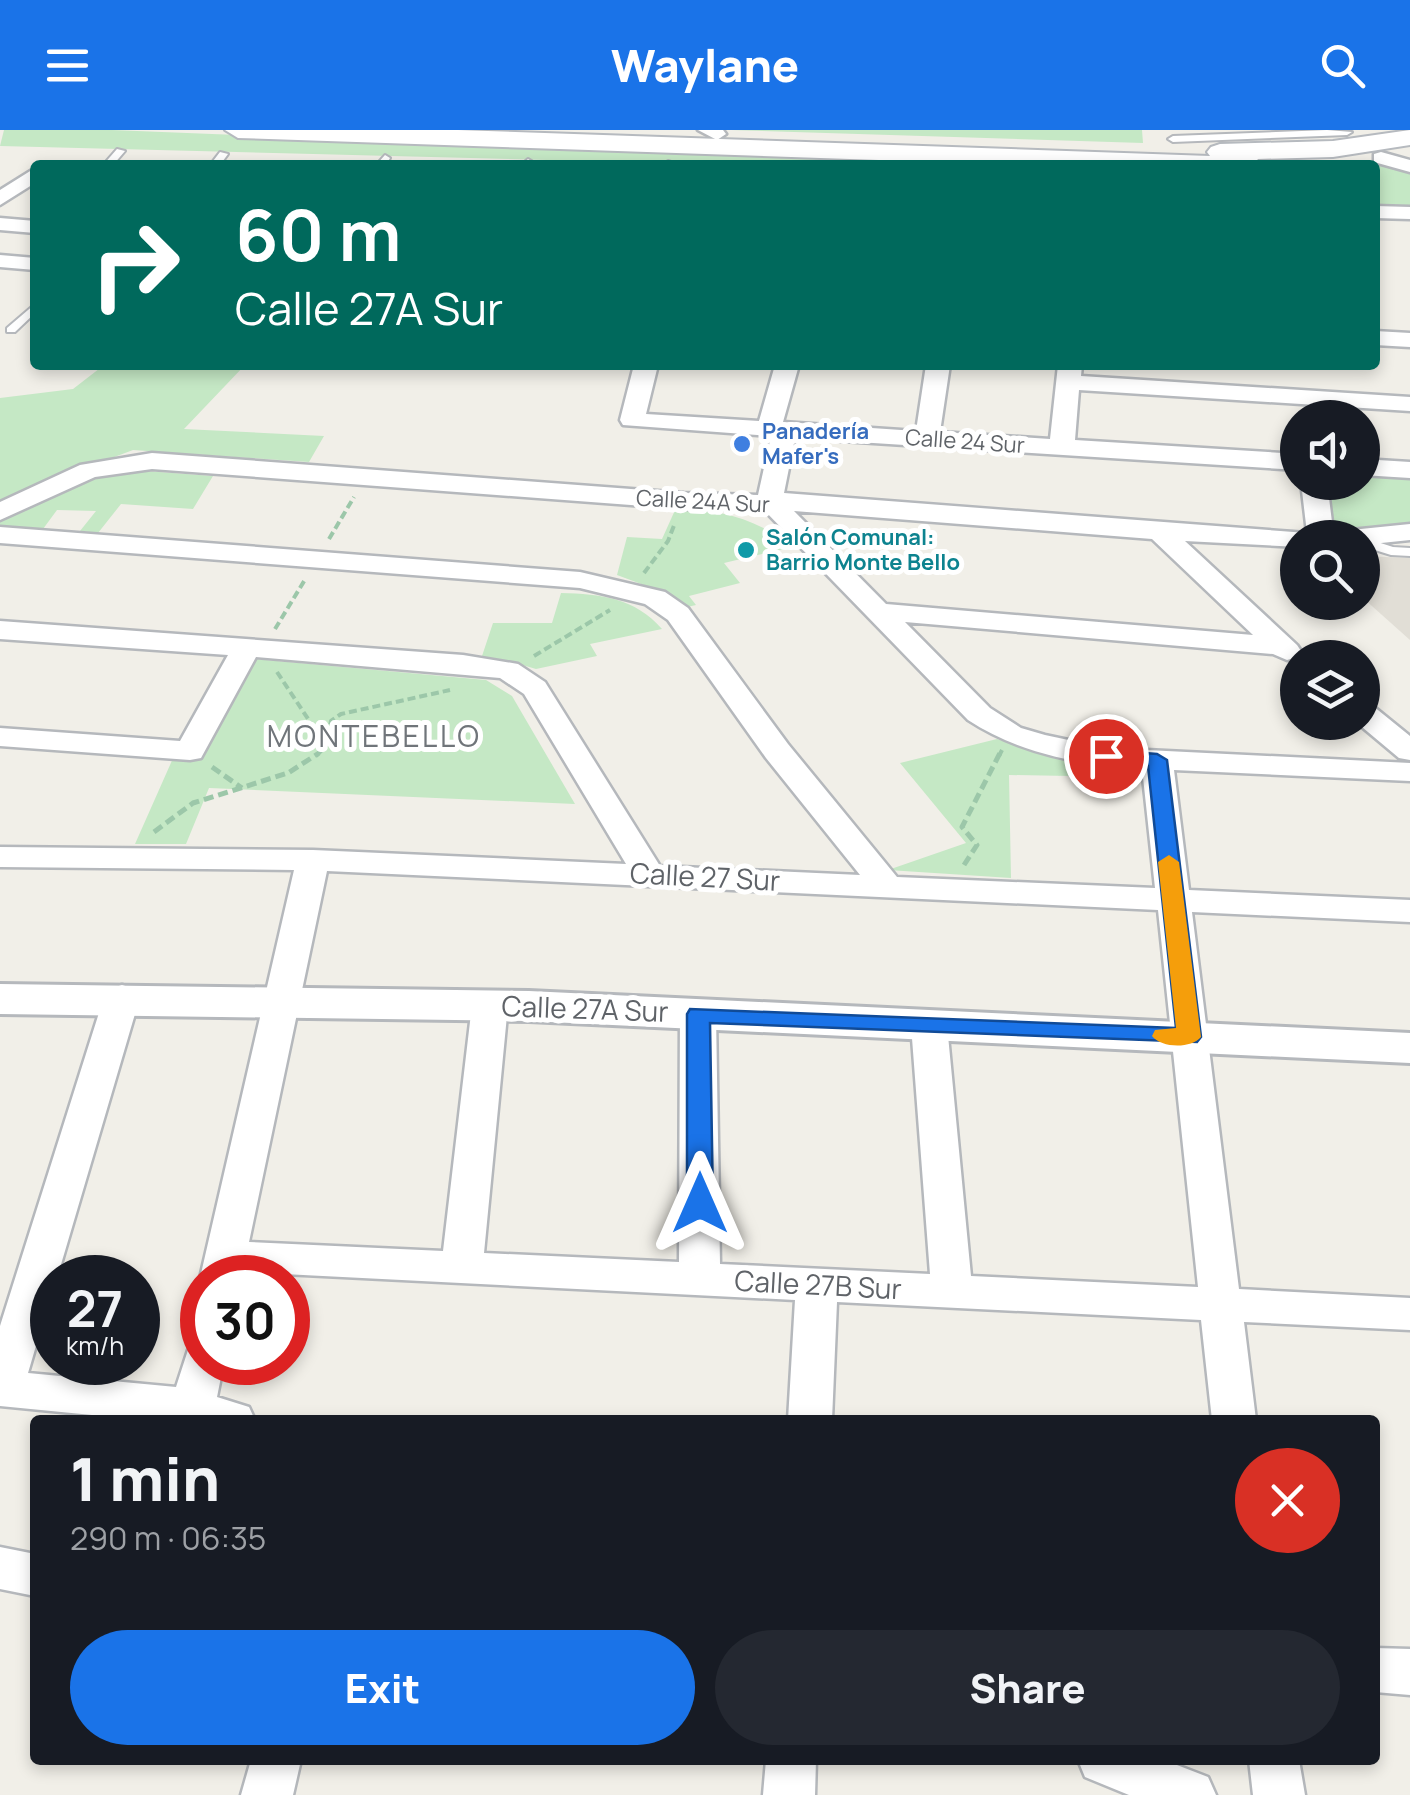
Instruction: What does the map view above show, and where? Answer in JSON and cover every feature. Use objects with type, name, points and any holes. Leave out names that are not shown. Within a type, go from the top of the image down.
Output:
[{"type":"main road","points":[[238,130],[1030,160]]},
{"type":"main road","points":[[604,130],[1360,146],[1410,138]]},
{"type":"main road","points":[[1347,160],[1410,154]]},
{"type":"street","points":[[1381,158],[1410,166]]},
{"type":"street","points":[[3,197],[29,169]]},
{"type":"street","points":[[3,197],[30,197]]},
{"type":"street","points":[[1380,212],[1410,214]]},
{"type":"street","points":[[0,224],[30,227]]},
{"type":"street","points":[[1,262],[30,264]]},
{"type":"street","points":[[1380,338],[1410,340]]},
{"type":"street","name":"Calle 24 Sur","points":[[645,370],[632,420],[1280,461]]},
{"type":"street","points":[[786,370],[777,429],[773,504],[882,612],[963,701],[1010,734],[1081,753],[1410,772]]},
{"type":"street","points":[[927,439],[937,370]]},
{"type":"street","points":[[1062,447],[1070,373],[1410,404]]},
{"type":"street","name":"Calle 24A Sur","points":[[0,512],[83,472],[152,461],[684,501],[838,504],[1160,532],[1280,538]]},
{"type":"street","points":[[1380,468],[1410,470]]},
{"type":"street","points":[[1160,532],[1280,644]]},
{"type":"street","points":[[1380,535],[1410,532]]},
{"type":"street","points":[[0,535],[580,580],[643,594],[686,622],[777,751],[887,886]]},
{"type":"street","points":[[882,612],[1280,651]]},
{"type":"street","points":[[0,630],[508,670],[535,688],[649,874]]},
{"type":"street","points":[[0,737],[190,752],[255,650]]},
{"type":"street","points":[[1380,727],[1410,751]]},
{"type":"street","points":[[1157,760],[1233,1415]]},
{"type":"street","name":"Calle 27 Sur","points":[[0,857],[313,860],[1410,911]]},
{"type":"street","points":[[226,1255],[313,860]]},
{"type":"street","points":[[122,997],[1,1388],[213,1414],[207,1385]]},
{"type":"street","name":"Calle 27A Sur","points":[[0,998],[280,999],[490,1006],[1410,1048]]},
{"type":"street","points":[[462,1267],[490,1006]]},
{"type":"street","points":[[698,1014],[700,1279]]},
{"type":"street","points":[[929,1025],[952,1291]]},
{"type":"street","name":"Calle 27B Sur","points":[[310,1267],[462,1267],[1410,1314]]},
{"type":"street","points":[[810,1415],[817,1285]]},
{"type":"street","points":[[0,1568],[30,1573]]},
{"type":"street","points":[[1380,1670],[1410,1672]]},
{"type":"street","points":[[267,1795],[275,1765]]},
{"type":"street","points":[[789,1795],[791,1765]]},
{"type":"street","points":[[1115,1765],[1190,1795]]},
{"type":"street","points":[[1275,1765],[1279,1795]]},
{"type":"lane","points":[[1173,139],[1281,143],[1346,132]]},
{"type":"lane","points":[[112,160],[120,151]]},
{"type":"lane","points":[[219,160],[224,154]]},
{"type":"lane","points":[[12,330],[30,312]]},
{"type":"lane","points":[[1380,547],[1410,552]]},
{"type":"path","points":[[508,670],[643,594],[684,501]]},
{"type":"path","points":[[255,650],[326,746]]},
{"type":"path","points":[[120,859],[193,803],[288,773],[312,760],[326,746],[331,722],[341,714],[453,690]]},
{"type":"path","points":[[948,888],[976,844],[962,827],[1010,734]]},
{"type":"path","points":[[190,752],[242,788]]},
{"type":"shaded area","points":[[1380,557],[1410,558],[1410,640],[1380,613]]},
{"type":"green space","points":[[4,130],[112,130],[880,160],[545,160],[0,146]]},
{"type":"green space","points":[[731,130],[1142,130],[1143,143]]},
{"type":"green space","points":[[1389,164],[1410,173],[1410,207],[1380,206],[1380,165]]},
{"type":"green space","points":[[98,370],[240,370],[184,429],[324,436],[309,462],[133,450],[0,500],[0,398],[73,389]]},
{"type":"green space","points":[[132,470],[213,476],[193,509],[121,504],[98,533],[80,531],[96,511],[57,510],[43,529],[0,527],[0,519],[98,476]]},
{"type":"green space","points":[[1380,474],[1410,476],[1410,522],[1380,526],[1380,520],[1329,520],[1326,500],[1380,500]]},
{"type":"green space","points":[[676,508],[737,517],[766,529],[792,547],[724,563],[740,583],[689,596],[696,605],[687,607],[668,594],[617,575],[627,537],[662,539]]},
{"type":"green space","points":[[561,593],[629,604],[662,629],[590,644],[597,656],[536,669],[505,660],[481,659],[493,623],[552,623]]},
{"type":"green space","points":[[255,659],[486,680],[512,696],[575,804],[209,788],[186,844],[135,844],[174,756],[202,756]]},
{"type":"green space","points":[[997,739],[1036,751],[1124,767],[1123,777],[1009,775],[1011,878],[888,870],[966,843],[900,763]]},
{"type":"slow traffic","points":[[1163,1036],[1189,1037],[1169,862]]},
{"type":"place","name":"Panadería Mafer's","points":[[742,444]]},
{"type":"place","name":"Salón Comunal: Barrio Monte Bello","points":[[746,550]]},
{"type":"district","name":"MONTEBELLO","points":[[374,737]]},
{"type":"route","points":[[700,1203],[698,1014],[1189,1037],[1157,760],[1106,756]]}]
